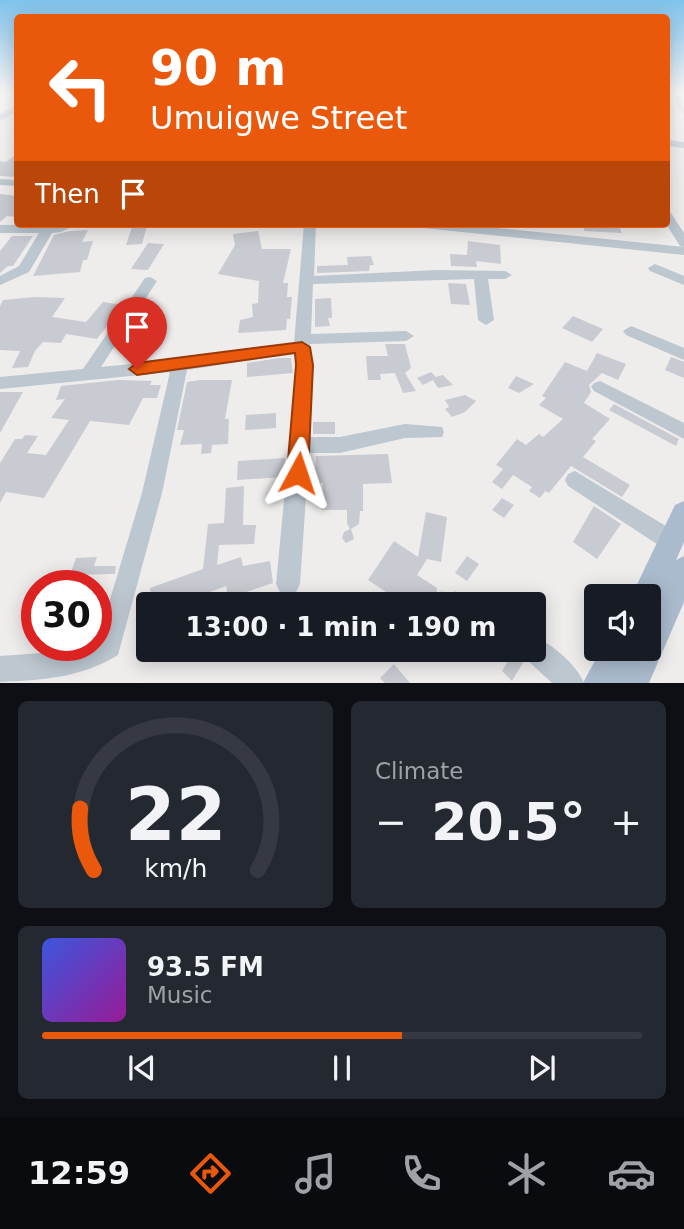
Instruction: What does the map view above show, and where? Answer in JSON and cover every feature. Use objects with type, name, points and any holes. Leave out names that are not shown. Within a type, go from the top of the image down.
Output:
[{"type":"main road","points":[[651,584],[684,513]]},
{"type":"main road","points":[[661,621],[684,570]]},
{"type":"main road","points":[[599,683],[611,661]]},
{"type":"main road","points":[[632,683],[643,661]]},
{"type":"street","points":[[670,221],[684,243]]},
{"type":"street","points":[[0,229],[55,228]]},
{"type":"street","points":[[288,584],[300,445],[304,365],[302,343],[310,228]]},
{"type":"street","points":[[499,228],[684,251]]},
{"type":"street","points":[[0,281],[24,269],[47,230]]},
{"type":"street","points":[[654,268],[684,281]]},
{"type":"street","points":[[306,281],[437,274],[505,275]]},
{"type":"street","points":[[480,274],[486,320]]},
{"type":"street","points":[[88,374],[150,281]]},
{"type":"street","points":[[631,331],[684,354]]},
{"type":"street","points":[[0,383],[180,365],[302,343],[406,336]]},
{"type":"street","points":[[0,669],[53,675],[109,646],[155,480],[180,365]]},
{"type":"street","points":[[600,387],[684,432]]},
{"type":"street","points":[[300,445],[340,445],[405,430],[435,432]]},
{"type":"street","points":[[575,480],[671,541]]},
{"type":"street","points":[[546,660],[571,683]]},
{"type":"building","points":[[14,156],[14,177],[0,176],[0,161],[6,162]]},
{"type":"building","points":[[0,194],[14,196],[14,217],[7,216],[0,222]]},
{"type":"building","points":[[132,228],[146,228],[142,244],[126,245]]},
{"type":"building","points":[[584,228],[620,228],[622,233],[584,231]]},
{"type":"building","points":[[88,230],[82,242],[93,241],[80,272],[33,276],[54,235]]},
{"type":"building","points":[[258,231],[262,249],[291,249],[283,283],[288,283],[287,297],[292,297],[290,319],[287,319],[286,330],[238,333],[240,320],[253,317],[252,304],[258,303],[259,281],[218,274],[235,245],[233,234]]},
{"type":"building","points":[[12,236],[33,236],[13,266],[8,266],[0,273],[0,251]]},
{"type":"building","points":[[468,241],[500,245],[501,264],[476,261],[477,267],[451,266],[450,254],[467,255]]},
{"type":"building","points":[[148,243],[164,244],[148,270],[131,269]]},
{"type":"building","points":[[371,256],[374,265],[370,265],[369,271],[317,273],[317,266],[348,265],[347,257]]},
{"type":"building","points":[[448,283],[466,284],[470,305],[451,304]]},
{"type":"building","points":[[65,298],[52,317],[86,322],[103,302],[123,305],[97,339],[66,334],[61,343],[43,342],[35,351],[28,367],[12,368],[20,351],[0,350],[0,306],[3,300]]},
{"type":"building","points":[[331,298],[332,318],[328,318],[330,326],[315,327],[315,299]]},
{"type":"building","points":[[573,316],[603,329],[592,342],[562,328]]},
{"type":"building","points":[[385,344],[405,344],[411,368],[405,373],[416,391],[403,393],[395,373],[380,374],[381,380],[368,380],[366,356],[388,356]]},
{"type":"building","points":[[597,353],[626,364],[618,380],[602,373],[589,385],[591,392],[584,403],[610,419],[592,439],[596,441],[583,457],[630,485],[622,497],[571,466],[549,493],[545,491],[540,498],[529,491],[532,487],[513,475],[502,489],[492,482],[503,469],[496,465],[517,439],[526,445],[539,434],[543,437],[563,419],[539,405],[546,398],[542,396],[565,362],[587,371]]},
{"type":"building","points":[[671,357],[684,362],[684,378],[665,370]]},
{"type":"building","points":[[291,358],[293,373],[247,377],[247,363]]},
{"type":"building","points":[[431,372],[436,377],[443,375],[453,385],[438,388],[433,380],[423,385],[417,378]]},
{"type":"building","points":[[516,376],[534,384],[519,393],[508,388]]},
{"type":"building","points":[[118,380],[152,381],[150,385],[161,385],[157,398],[143,398],[129,425],[90,421],[44,498],[6,492],[0,503],[0,463],[15,439],[22,439],[25,435],[38,436],[27,453],[46,455],[69,420],[51,418],[65,399],[56,400],[61,386]]},
{"type":"building","points":[[232,380],[225,419],[229,419],[228,444],[212,445],[211,453],[201,454],[202,444],[180,445],[184,430],[177,430],[187,382]]},
{"type":"building","points":[[0,392],[23,392],[0,433]]},
{"type":"building","points":[[465,395],[476,401],[465,412],[452,417],[445,409],[449,407],[445,400]]},
{"type":"building","points":[[614,404],[679,439],[676,446],[609,410]]},
{"type":"building","points":[[276,413],[276,428],[245,430],[246,415]]},
{"type":"building","points":[[313,422],[335,422],[335,434],[313,434]]},
{"type":"building","points":[[388,454],[392,483],[363,484],[363,511],[360,511],[359,524],[351,529],[354,539],[346,543],[342,538],[344,532],[350,529],[347,510],[321,510],[323,483],[314,483],[316,456]]},
{"type":"building","points":[[285,458],[284,477],[237,480],[238,461]]},
{"type":"building","points":[[244,486],[243,525],[256,525],[254,544],[219,545],[217,565],[241,557],[243,566],[270,561],[273,583],[246,592],[227,592],[226,586],[210,592],[150,592],[150,588],[203,569],[208,524],[224,523],[226,488]]},
{"type":"building","points":[[502,498],[514,505],[504,518],[492,510]]},
{"type":"building","points":[[594,506],[621,524],[597,559],[573,542]]},
{"type":"building","points":[[426,512],[447,517],[441,562],[427,559],[417,575],[437,588],[437,592],[386,592],[368,580],[394,541],[418,557]]},
{"type":"building","points":[[467,556],[479,564],[467,581],[455,573]]},
{"type":"building","points":[[97,557],[94,566],[116,566],[115,574],[112,574],[112,570],[72,570],[76,558]]},
{"type":"building","points":[[508,662],[523,662],[512,681],[502,671]]},
{"type":"building","points":[[394,664],[410,683],[385,683],[380,678]]},
{"type":"route","points":[[137,369],[302,347],[304,365],[298,473]]}]
